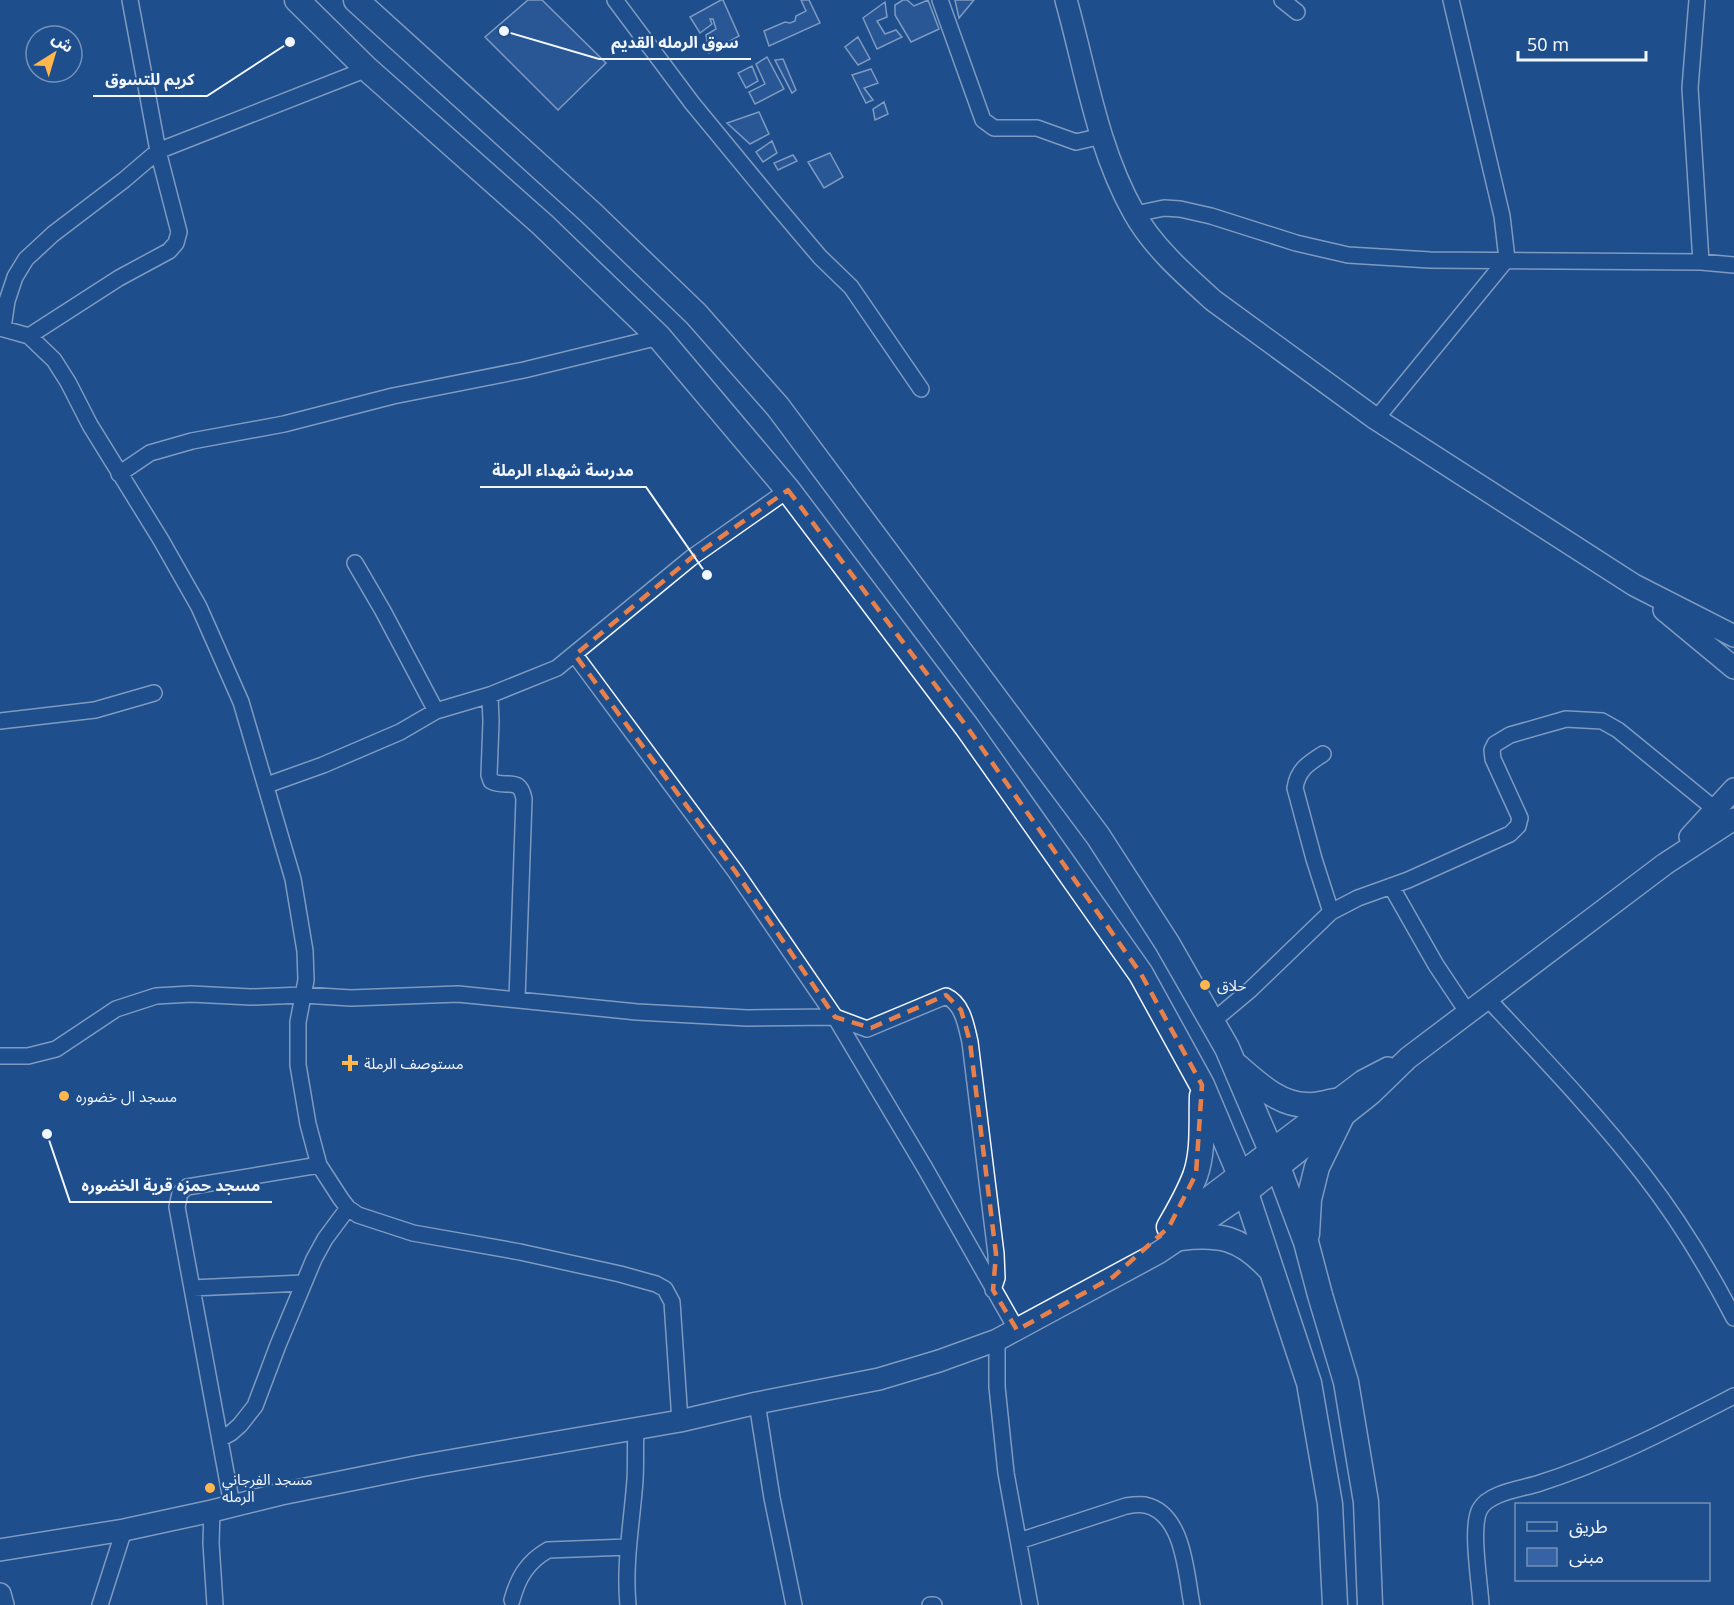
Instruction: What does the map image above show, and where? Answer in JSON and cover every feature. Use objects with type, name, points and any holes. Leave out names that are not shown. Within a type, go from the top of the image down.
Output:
[{"type":"main road","points":[[356,0],[591,213],[696,314],[778,407],[1098,836],[1167,943],[1213,1021],[1235,1065],[1275,1159],[1306,1242],[1346,1382],[1366,1502],[1370,1605]]},
{"type":"main road","points":[[303,2],[367,69],[543,225],[659,337],[788,490],[967,727],[1141,974],[1202,1085],[1243,1184],[1309,1383],[1330,1504],[1335,1605]]},
{"type":"main road","points":[[1235,1065],[1275,1096],[1294,1104],[1338,1109],[1317,1167],[1309,1199],[1306,1242]]},
{"type":"main road","points":[[1202,1085],[1201,1146],[1196,1174],[1185,1199],[1175,1232],[1222,1236],[1233,1240],[1259,1256],[1273,1272]]},
{"type":"street","points":[[30,336],[119,278],[169,251],[176,243],[180,232],[158,151],[130,0]]},
{"type":"street","points":[[615,0],[692,103],[820,257],[851,287],[921,389]]},
{"type":"street","points":[[940,0],[983,120],[994,128],[1037,128],[1076,142],[1102,136]]},
{"type":"street","points":[[1066,0],[1112,166],[1135,214],[1151,238],[1190,279],[1214,301],[1376,419],[1634,585],[1734,636]]},
{"type":"street","points":[[1282,0],[1297,12]]},
{"type":"street","points":[[1376,419],[1507,260],[1502,216],[1451,0]]},
{"type":"street","points":[[1697,0],[1690,88],[1701,262]]},
{"type":"street","points":[[367,69],[158,151],[53,234],[26,259],[12,285],[1,328],[30,336],[54,360],[118,474],[161,540],[199,607],[241,702],[293,879],[305,951],[306,980],[298,1022],[298,1065],[308,1124],[319,1165],[348,1208],[369,1220],[414,1233],[520,1252],[620,1274],[656,1284],[665,1289],[672,1302],[680,1421]]},
{"type":"street","points":[[1135,214],[1164,208],[1180,209],[1211,216],[1296,243],[1348,255],[1430,260],[1701,262],[1734,265]]},
{"type":"street","points":[[118,474],[150,453],[192,441],[284,424],[393,396],[524,370],[659,337]]},
{"type":"street","points":[[267,785],[390,736],[436,711],[490,695],[557,668],[691,558],[788,490]]},
{"type":"street","points":[[355,563],[436,711]]},
{"type":"street","points":[[1634,585],[1734,668]]},
{"type":"street","points":[[575,655],[735,871],[835,1017],[925,1168],[1017,1330]]},
{"type":"street","points":[[0,721],[94,711],[154,693]]},
{"type":"street","points":[[490,695],[489,775],[491,781],[496,784],[513,783],[519,786],[523,791],[524,799],[517,999]]},
{"type":"street","points":[[1213,1021],[1257,984],[1331,912],[1358,898],[1490,844],[1515,830],[1520,818],[1493,759],[1492,750],[1496,744],[1510,735],[1566,719],[1602,721],[1618,729],[1729,819]]},
{"type":"street","points":[[1323,754],[1303,767],[1295,788],[1331,912]]},
{"type":"street","points":[[0,1550],[124,1530],[420,1466],[680,1421],[879,1380],[997,1340],[1158,1253],[1175,1232],[1243,1184],[1338,1109],[1372,1093],[1408,1059],[1487,998],[1665,864],[1729,819],[1734,789]]},
{"type":"street","points":[[1391,886],[1436,965],[1468,1013]]},
{"type":"street","points":[[0,1056],[28,1056],[56,1049],[116,1008],[156,996],[190,994],[392,998],[458,994],[637,1012],[747,1018],[835,1017],[862,1028],[871,1028],[945,996],[953,1000],[961,1010],[970,1041],[996,1254],[997,1278],[993,1290]]},
{"type":"street","points":[[1487,998],[1568,1086],[1644,1175],[1683,1229],[1718,1286],[1734,1318]]},
{"type":"street","points":[[215,1605],[211,1543],[222,1508],[220,1439],[177,1207],[180,1193],[186,1187],[319,1165]]},
{"type":"street","points":[[220,1439],[231,1434],[255,1406],[303,1283],[320,1248],[348,1208]]},
{"type":"street","points":[[192,1288],[303,1283]]},
{"type":"street","points":[[997,1340],[999,1416],[1006,1473],[1030,1605]]},
{"type":"street","points":[[1481,1605],[1476,1517],[1484,1503],[1642,1444],[1734,1396]]},
{"type":"street","points":[[757,1404],[772,1498],[795,1605]]},
{"type":"street","points":[[628,1605],[626,1587],[636,1429]]},
{"type":"street","points":[[1019,1541],[1126,1506],[1144,1504],[1164,1514],[1183,1552],[1188,1570],[1192,1605]]},
{"type":"street","points":[[100,1605],[124,1530]]},
{"type":"street","points":[[512,1600],[526,1567],[537,1556],[548,1550],[628,1547]]},
{"type":"street","points":[[0,1594],[3,1605]]},
{"type":"highlighted area","points":[[788,490],[967,727],[1141,974],[1202,1085],[1196,1174],[1169,1227],[1113,1277],[1017,1330],[993,1290],[996,1254],[970,1042],[961,1010],[946,995],[871,1028],[835,1017],[735,871],[575,655],[691,558]]},
{"type":"building","points":[[528,0],[542,0],[606,63],[558,110],[485,37]]},
{"type":"building","points":[[721,0],[739,36],[709,53],[706,35],[716,29],[713,19],[710,19],[712,24],[700,33],[690,17]]},
{"type":"building","points":[[801,0],[809,0],[820,23],[769,46],[764,31],[785,22],[795,21],[796,16],[806,11]]},
{"type":"building","points":[[907,0],[914,6],[928,0],[939,29],[911,42],[895,15],[895,5]]},
{"type":"building","points":[[955,0],[974,0],[959,18]]},
{"type":"building","points":[[885,2],[887,17],[877,21],[885,34],[896,30],[902,37],[877,49],[863,18]]},
{"type":"building","points":[[858,37],[870,59],[858,65],[845,47]]},
{"type":"building","points":[[767,57],[784,89],[755,104],[749,92],[765,84],[756,64]]},
{"type":"building","points":[[783,59],[796,90],[792,93],[775,60]]},
{"type":"building","points":[[752,66],[758,81],[746,88],[738,73]]},
{"type":"building","points":[[871,69],[878,83],[864,88],[873,100],[866,103],[852,75]]},
{"type":"building","points":[[884,102],[888,114],[875,120],[873,109]]},
{"type":"building","points":[[759,112],[769,134],[750,144],[727,123]]},
{"type":"building","points":[[772,141],[777,153],[763,162],[756,152]]},
{"type":"building","points":[[830,153],[843,177],[824,188],[808,162]]},
{"type":"building","points":[[793,155],[797,161],[778,170],[774,163]]},
{"type":"place","name":"سوق الرمله القديم","points":[[504,31]]},
{"type":"place","name":"كريم للتسوق","points":[[290,42]]},
{"type":"place","name":"مدرسة شهداء الرملة","points":[[707,575]]},
{"type":"place","name":"حلاق","points":[[1205,985]]},
{"type":"place","name":"مستوصف الرملة","points":[[350,1063]]},
{"type":"place","name":"مسجد ال خضوره","points":[[64,1096]]},
{"type":"place","name":"مسجد حمزه قرية الخضوره","points":[[47,1134]]},
{"type":"place","name":"مسجد الفرجاني الرمله","points":[[210,1488]]}]
